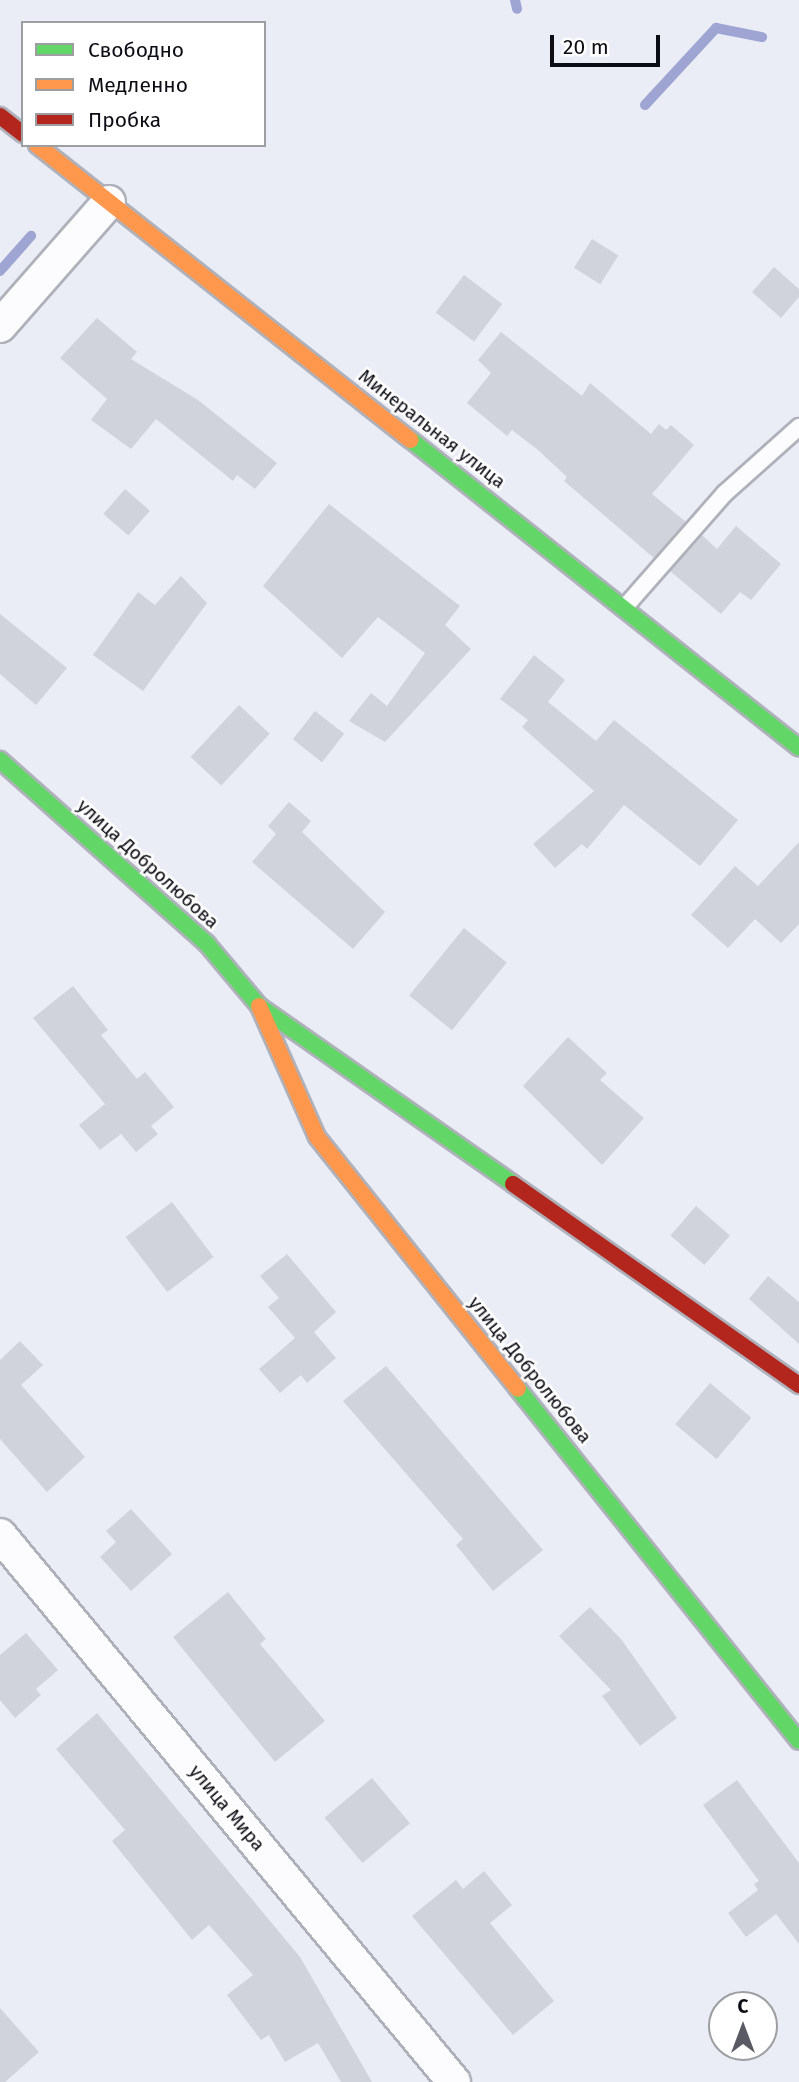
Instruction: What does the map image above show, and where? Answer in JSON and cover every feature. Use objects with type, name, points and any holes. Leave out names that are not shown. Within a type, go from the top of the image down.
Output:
[{"type":"street","points":[[0,116],[21,132]]},
{"type":"street","name":"Минеральная улица","points":[[40,147],[799,747]]},
{"type":"street","points":[[0,326],[109,202]]},
{"type":"street","name":"улица Добролюбова","points":[[0,761],[207,944],[259,1006],[799,1385]]},
{"type":"street","name":"улица Добролюбова","points":[[259,1006],[317,1137],[799,1741]]},
{"type":"street","name":"улица Мира","points":[[0,1535],[454,2082]]},
{"type":"lane","points":[[624,608],[724,494],[799,427]]},
{"type":"building","points":[[592,239],[618,255],[600,284],[574,268]]},
{"type":"building","points":[[774,267],[799,289],[799,297],[781,318],[752,292]]},
{"type":"building","points":[[464,275],[502,304],[474,341],[436,313]]},
{"type":"building","points":[[97,318],[137,352],[131,359],[198,400],[277,463],[255,489],[237,475],[233,481],[156,419],[131,449],[91,420],[107,399],[60,358]]},
{"type":"building","points":[[501,332],[582,396],[590,383],[651,434],[659,424],[666,430],[671,425],[694,445],[652,494],[686,522],[654,558],[564,481],[567,477],[538,450],[512,430],[507,436],[467,403],[491,373],[478,360]]},
{"type":"building","points":[[125,489],[150,511],[128,536],[103,514]]},
{"type":"building","points":[[329,504],[460,606],[445,625],[471,649],[385,742],[349,721],[371,693],[387,706],[425,653],[378,617],[342,658],[263,586]]},
{"type":"building","points":[[736,526],[781,564],[751,600],[740,592],[721,614],[670,571],[702,535],[717,549]]},
{"type":"building","points":[[181,576],[207,603],[143,691],[93,655],[138,592],[155,605]]},
{"type":"building","points":[[0,614],[67,668],[36,705],[0,674]]},
{"type":"building","points":[[534,655],[565,680],[548,702],[596,741],[614,720],[738,820],[700,866],[624,805],[587,849],[582,844],[555,868],[533,844],[594,791],[522,727],[528,720],[500,699]]},
{"type":"building","points":[[239,705],[270,734],[221,786],[191,757]]},
{"type":"building","points":[[315,711],[344,734],[322,762],[293,739]]},
{"type":"building","points":[[289,802],[311,821],[302,832],[385,912],[353,949],[252,862],[276,834],[268,826]]},
{"type":"building","points":[[799,842],[799,924],[781,943],[755,919],[728,948],[691,915],[735,866],[758,886]]},
{"type":"building","points":[[464,928],[507,963],[452,1030],[409,996]]},
{"type":"building","points":[[73,986],[108,1030],[101,1035],[137,1079],[145,1072],[174,1107],[151,1126],[158,1134],[136,1152],[121,1134],[100,1150],[79,1125],[105,1104],[33,1018]]},
{"type":"building","points":[[568,1037],[607,1073],[600,1080],[644,1118],[602,1165],[523,1086]]},
{"type":"building","points":[[172,1202],[214,1257],[167,1292],[126,1237]]},
{"type":"building","points":[[696,1206],[730,1236],[704,1265],[670,1235]]},
{"type":"building","points":[[287,1254],[336,1312],[314,1332],[336,1358],[307,1383],[301,1375],[280,1393],[259,1369],[295,1338],[268,1307],[279,1298],[260,1276]]},
{"type":"building","points":[[768,1276],[799,1302],[799,1344],[749,1299]]},
{"type":"building","points":[[20,1341],[43,1365],[21,1385],[85,1457],[47,1492],[0,1439],[0,1360]]},
{"type":"building","points":[[386,1366],[543,1550],[493,1591],[456,1545],[463,1539],[343,1401]]},
{"type":"building","points":[[710,1383],[751,1418],[717,1459],[675,1424]]},
{"type":"building","points":[[131,1509],[172,1554],[131,1591],[100,1557],[116,1542],[106,1531]]},
{"type":"building","points":[[228,1592],[266,1639],[260,1644],[325,1721],[275,1762],[173,1637]]},
{"type":"building","points":[[590,1607],[621,1639],[677,1718],[640,1746],[602,1696],[611,1690],[559,1636]]},
{"type":"building","points":[[26,1633],[58,1670],[36,1689],[41,1695],[15,1718],[0,1700],[0,1655]]},
{"type":"building","points":[[97,1713],[300,1957],[372,2082],[341,2082],[318,2043],[285,2062],[269,2035],[261,2040],[227,1995],[253,1975],[209,1925],[192,1940],[112,1841],[125,1830],[56,1749]]},
{"type":"building","points":[[372,1778],[410,1823],[362,1863],[325,1818]]},
{"type":"building","points":[[737,1780],[799,1863],[799,1944],[776,1914],[746,1937],[728,1913],[758,1890],[754,1884],[759,1881],[703,1805]]},
{"type":"building","points":[[484,1871],[512,1905],[490,1923],[554,2001],[513,2035],[412,1916],[456,1880],[463,1889]]},
{"type":"building","points":[[0,2008],[39,2052],[5,2082],[0,2082]]},
{"type":"waterway","points":[[515,0],[517,9]]},
{"type":"waterway","points":[[645,105],[716,28],[762,37]]},
{"type":"waterway","points":[[0,271],[31,236]]},
{"type":"traffic: fast","points":[[411,440],[799,747]]},
{"type":"traffic: fast","points":[[0,760],[207,944],[259,1006],[513,1184]]},
{"type":"traffic: fast","points":[[518,1389],[799,1741]]},
{"type":"traffic: slow","points":[[40,147],[411,440]]},
{"type":"traffic: slow","points":[[259,1006],[317,1137],[518,1389]]},
{"type":"traffic: jam","points":[[0,116],[21,132]]},
{"type":"traffic: jam","points":[[513,1184],[799,1385]]}]
